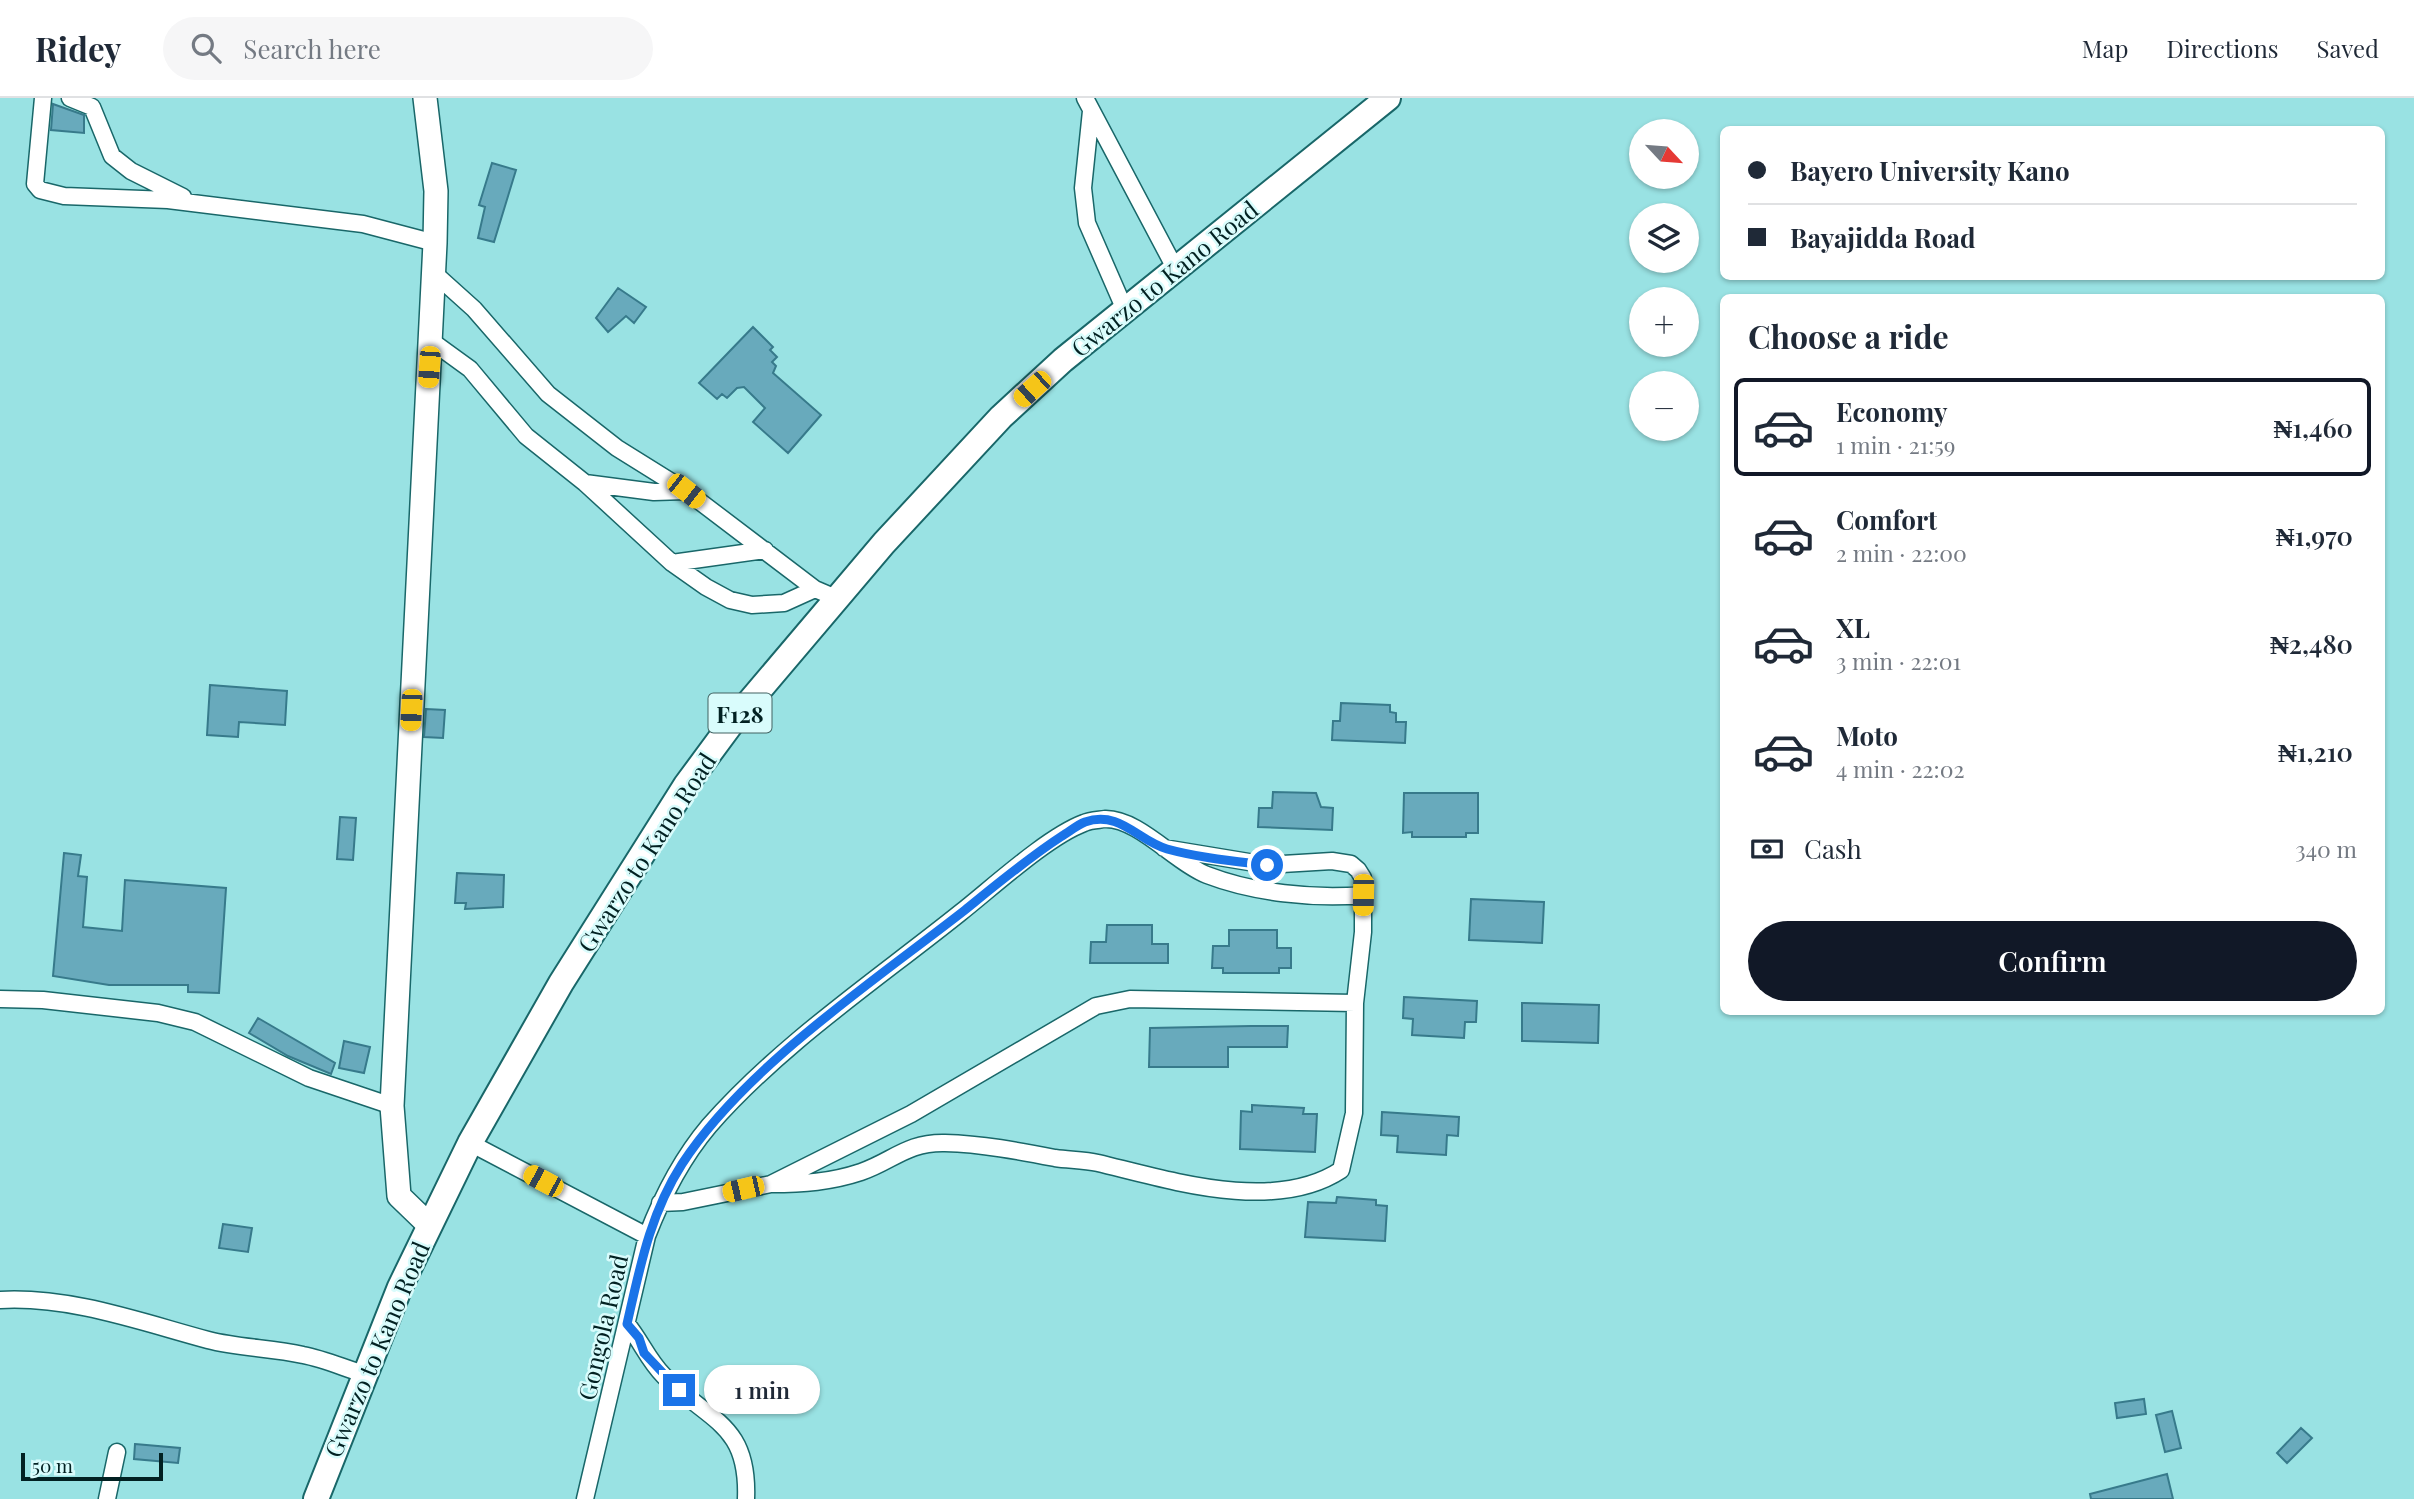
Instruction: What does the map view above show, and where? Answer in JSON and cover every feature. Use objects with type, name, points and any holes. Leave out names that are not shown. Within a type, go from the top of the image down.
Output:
[{"type":"main road","name":"Gwarzo to Kano Road","points":[[316,1499],[364,1374],[428,1224],[470,1143],[561,983],[686,785],[826,593],[1001,417],[1063,360],[1388,98]]},
{"type":"street","points":[[43,98],[35,184],[40,190],[76,197],[198,204],[251,213],[363,224],[435,243]]},
{"type":"street","points":[[70,98],[92,107],[112,156],[131,171],[198,204]]},
{"type":"street","points":[[425,98],[436,191],[435,243],[392,1106],[399,1196],[428,1224]]},
{"type":"street","points":[[1088,104],[1175,268]]},
{"type":"street","points":[[1088,104],[1083,188],[1087,223],[1125,310]]},
{"type":"street","points":[[434,273],[474,309],[548,394],[617,448],[686,491],[826,593]]},
{"type":"street","points":[[430,340],[470,369],[526,436],[585,483],[672,564],[730,600],[752,605],[784,603],[826,593]]},
{"type":"street","points":[[585,483],[654,492],[686,491]]},
{"type":"street","points":[[672,564],[765,550]]},
{"type":"street","points":[[647,1236],[660,1203],[708,1127],[758,1077],[848,1001],[1035,853],[1084,822],[1108,819],[1135,829],[1206,874],[1236,883],[1302,894],[1336,897],[1363,895]]},
{"type":"street","points":[[660,1203],[683,1202],[771,1184],[806,1184],[838,1178],[862,1171],[900,1151],[924,1143],[983,1146],[1096,1163],[1210,1189],[1256,1191],[1323,1182],[1341,1170],[1354,1113],[1355,1003],[1363,932],[1363,878],[1351,864],[1332,861],[1267,865],[1164,848]]},
{"type":"street","points":[[0,999],[43,1000],[158,1013],[195,1022],[309,1078],[392,1106]]},
{"type":"street","points":[[771,1184],[911,1114],[1096,1006],[1130,999],[1355,1003]]},
{"type":"street","name":"Gongola Road","points":[[470,1143],[647,1236],[585,1499]]},
{"type":"street","points":[[0,1300],[27,1299],[58,1303],[145,1321],[210,1340],[304,1355],[364,1374]]},
{"type":"street","points":[[627,1324],[639,1338],[644,1353],[665,1377],[726,1427],[743,1453],[746,1499]]},
{"type":"street","points":[[107,1499],[117,1452]]},
{"type":"building","points":[[53,104],[84,115],[84,133],[51,130]]},
{"type":"building","points":[[492,163],[516,170],[494,242],[478,238],[485,207],[479,205]]},
{"type":"building","points":[[618,288],[646,307],[634,323],[626,316],[608,332],[596,318]]},
{"type":"building","points":[[753,327],[773,347],[770,350],[777,357],[772,362],[776,366],[773,373],[821,415],[788,453],[753,422],[765,408],[744,387],[737,388],[727,398],[722,394],[717,399],[699,383]]},
{"type":"building","points":[[210,685],[287,691],[285,725],[239,722],[238,737],[207,735]]},
{"type":"building","points":[[1341,703],[1390,705],[1390,712],[1396,713],[1396,722],[1406,722],[1405,743],[1332,740],[1333,721],[1340,721]]},
{"type":"building","points":[[426,709],[445,710],[443,738],[424,737]]},
{"type":"building","points":[[1273,792],[1316,793],[1321,807],[1333,808],[1332,830],[1258,827],[1259,808],[1272,808]]},
{"type":"building","points":[[1404,793],[1478,793],[1478,833],[1466,833],[1466,837],[1412,837],[1412,832],[1403,833]]},
{"type":"building","points":[[340,817],[356,818],[353,860],[337,859]]},
{"type":"building","points":[[64,853],[81,855],[78,876],[87,877],[83,927],[122,931],[125,880],[226,888],[219,993],[188,992],[188,985],[109,985],[53,976]]},
{"type":"building","points":[[457,873],[504,875],[503,907],[465,909],[466,903],[455,903]]},
{"type":"building","points":[[1471,899],[1544,902],[1542,943],[1469,940]]},
{"type":"building","points":[[1107,925],[1152,925],[1152,944],[1168,944],[1168,963],[1090,963],[1091,942],[1106,942]]},
{"type":"building","points":[[1229,930],[1277,930],[1277,948],[1291,948],[1291,968],[1279,968],[1279,973],[1223,973],[1223,968],[1212,968],[1213,946],[1229,946]]},
{"type":"building","points":[[1404,997],[1477,1001],[1476,1022],[1465,1022],[1464,1038],[1412,1035],[1413,1019],[1403,1018]]},
{"type":"building","points":[[1522,1003],[1599,1005],[1598,1043],[1522,1041]]},
{"type":"building","points":[[258,1018],[335,1063],[331,1074],[288,1056],[249,1033]]},
{"type":"building","points":[[1288,1026],[1287,1047],[1228,1047],[1228,1067],[1149,1067],[1150,1028]]},
{"type":"building","points":[[344,1041],[370,1047],[364,1073],[339,1068]]},
{"type":"building","points":[[1252,1105],[1304,1108],[1303,1114],[1317,1114],[1315,1152],[1240,1149],[1241,1111],[1252,1112]]},
{"type":"building","points":[[1382,1112],[1459,1117],[1458,1136],[1447,1135],[1446,1155],[1397,1152],[1398,1136],[1381,1135]]},
{"type":"building","points":[[1337,1197],[1376,1200],[1376,1205],[1387,1206],[1385,1241],[1305,1237],[1308,1202],[1336,1203]]},
{"type":"building","points":[[223,1224],[252,1228],[248,1252],[219,1248]]},
{"type":"building","points":[[2144,1399],[2146,1414],[2117,1418],[2115,1403]]},
{"type":"building","points":[[2172,1411],[2181,1448],[2165,1452],[2156,1415]]},
{"type":"building","points":[[2301,1428],[2312,1438],[2287,1463],[2277,1453]]},
{"type":"building","points":[[135,1444],[180,1448],[178,1463],[134,1459]]},
{"type":"building","points":[[2167,1474],[2173,1499],[2091,1499],[2090,1494]]},
{"type":"route","points":[[679,1390],[644,1353],[639,1338],[627,1324],[647,1236],[660,1203],[708,1127],[758,1077],[848,1001],[1035,853],[1084,822],[1108,819],[1135,829],[1164,848],[1221,860],[1267,865]]}]
